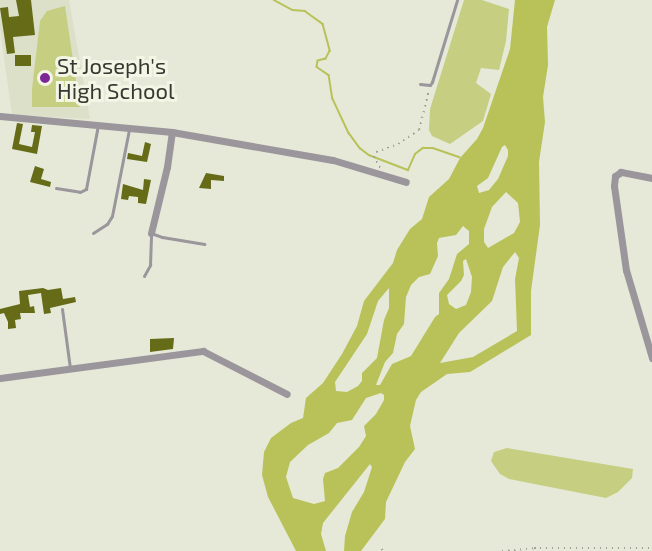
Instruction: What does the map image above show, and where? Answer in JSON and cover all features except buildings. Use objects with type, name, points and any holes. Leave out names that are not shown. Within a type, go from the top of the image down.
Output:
[{"type":"street","points":[[0,116],[172,132],[315,156],[405,182]]},
{"type":"street","points":[[151,232],[167,166],[172,132]]},
{"type":"street","points":[[652,178],[628,172],[618,173],[614,186],[624,262],[652,358]]},
{"type":"street","points":[[0,378],[203,351],[287,394]]},
{"type":"lane","points":[[420,84],[430,85],[457,0]]},
{"type":"lane","points":[[56,188],[80,192],[86,189],[98,124]]},
{"type":"lane","points":[[93,233],[107,224],[112,216],[129,127]]},
{"type":"lane","points":[[144,276],[150,265],[151,232],[162,237],[204,244]]},
{"type":"lane","points":[[62,309],[70,370]]},
{"type":"path","points":[[380,175],[380,167],[374,158],[376,152],[398,144],[417,133],[430,85]]},
{"type":"path","points":[[502,551],[534,548],[652,548]]},
{"type":"shaded area","name":"St Joseph's High School","points":[[0,0],[69,0],[90,119],[12,115],[0,29]]},
{"type":"shaded area","points":[[464,0],[482,0],[509,9],[506,41],[499,70],[481,68],[476,83],[491,94],[483,121],[450,144],[432,136],[429,130],[430,109]]},
{"type":"shaded area","points":[[515,0],[555,0],[547,27],[548,65],[543,97],[545,122],[539,162],[540,225],[531,291],[531,335],[470,372],[447,374],[421,392],[416,400],[410,426],[415,449],[405,462],[386,502],[385,519],[361,551],[344,551],[345,536],[352,512],[364,492],[372,467],[370,464],[323,523],[321,534],[326,551],[296,551],[268,497],[262,475],[264,452],[271,438],[291,423],[303,418],[306,398],[323,383],[342,354],[357,326],[364,301],[393,263],[397,250],[410,229],[422,219],[429,197],[449,179],[460,158],[477,139],[483,128],[510,49]],"holes":[[[505,145],[508,156],[498,179],[489,190],[479,193],[477,186],[488,178]],[[506,192],[518,203],[520,222],[514,233],[488,248],[484,242],[484,229],[492,207]],[[463,226],[469,231],[469,244],[457,254],[449,279],[439,293],[439,314],[411,356],[392,364],[380,385],[376,385],[385,362],[393,353],[397,334],[404,324],[406,297],[411,285],[419,277],[430,274],[438,256],[439,238],[456,235]],[[515,252],[519,258],[515,279],[517,331],[473,357],[440,363],[459,333],[492,301],[503,267]],[[466,259],[472,277],[471,292],[466,305],[456,309],[449,304],[447,295],[464,275],[463,261]],[[389,288],[389,308],[384,320],[377,358],[362,373],[362,381],[358,386],[347,392],[336,391],[335,382],[367,334],[378,301]],[[381,393],[384,395],[384,400],[376,414],[364,426],[366,436],[359,447],[338,468],[325,473],[323,479],[325,501],[314,504],[293,498],[286,477],[290,462],[308,445],[329,433],[337,423],[352,420],[366,398]]]},
{"type":"shaded area","points":[[65,6],[80,107],[32,107],[40,21],[47,11]]},
{"type":"shaded area","points":[[507,448],[633,469],[632,478],[618,492],[606,498],[509,479],[500,474],[491,461],[494,452]]},
{"type":"waterway","points":[[274,0],[293,10],[305,11],[323,24],[330,51],[326,59],[318,61],[317,67],[329,75],[333,99],[349,133],[360,148],[369,155],[408,170],[415,154],[423,148],[433,148],[459,157]]},
{"type":"place","name":"St Joseph's High School","points":[[45,78]]}]
